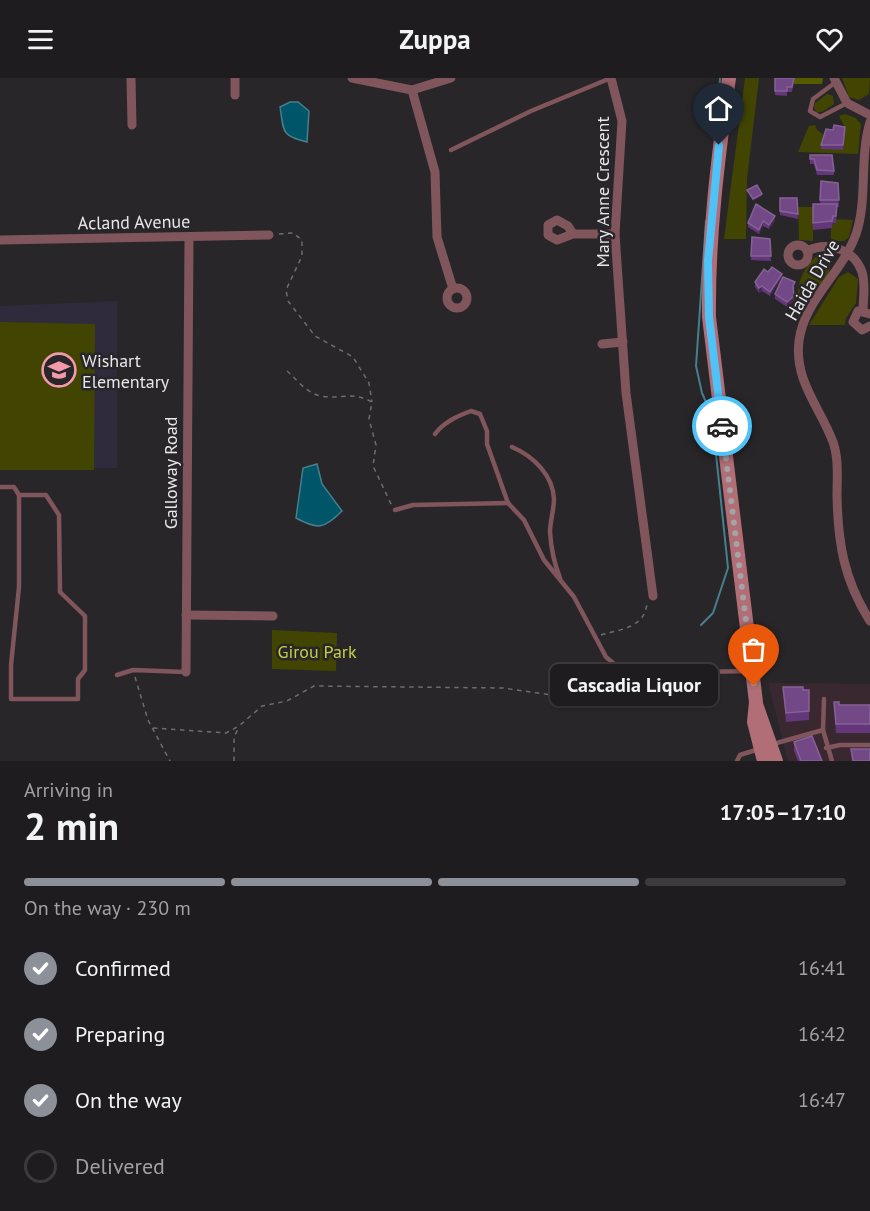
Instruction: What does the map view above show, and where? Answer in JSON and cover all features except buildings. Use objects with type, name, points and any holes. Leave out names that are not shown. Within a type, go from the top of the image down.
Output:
[{"type":"main road","points":[[729,78],[715,179],[708,261],[709,317],[756,702],[765,752],[776,761]]},
{"type":"street","points":[[131,78],[132,125]]},
{"type":"street","points":[[235,78],[235,95]]},
{"type":"street","points":[[352,78],[412,90],[451,78]]},
{"type":"street","name":"Mary Anne Crescent","points":[[611,78],[622,121],[615,234],[626,393],[652,596]]},
{"type":"street","points":[[835,80],[847,103],[870,115]]},
{"type":"street","points":[[412,90],[435,172],[437,237],[453,289]]},
{"type":"street","name":"Haida Drive","points":[[870,122],[862,157],[859,222],[848,253],[808,313],[799,338],[798,353],[803,383],[833,442],[836,456],[837,538],[846,573],[870,621]]},
{"type":"street","points":[[573,234],[615,234]]},
{"type":"street","name":"Acland Avenue","points":[[0,240],[269,236]]},
{"type":"street","name":"Galloway Road","points":[[186,672],[189,238]]},
{"type":"street","points":[[807,251],[824,245],[848,253],[862,272],[866,313],[855,314],[854,326],[862,330],[870,326]]},
{"type":"street","points":[[602,344],[623,342]]},
{"type":"street","points":[[186,615],[273,616]]},
{"type":"lane","points":[[451,150],[531,111],[611,78]]},
{"type":"lane","points":[[835,80],[813,99],[810,111],[820,117],[847,103]]},
{"type":"lane","points":[[435,434],[440,427],[458,416],[471,411],[480,414],[487,431],[486,444],[508,503],[524,520],[544,560],[574,597],[606,657],[620,669],[643,673],[752,671]]},
{"type":"lane","points":[[512,447],[533,459],[544,472],[552,489],[554,502],[551,546],[561,580]]},
{"type":"lane","points":[[0,487],[14,487],[19,495],[20,587],[11,665],[11,699],[78,699],[78,679],[85,670],[85,616],[60,592],[59,515],[45,495],[19,495]]},
{"type":"lane","points":[[395,510],[413,505],[508,503]]},
{"type":"lane","points":[[117,675],[133,670],[186,672]]},
{"type":"lane","points":[[824,699],[823,730],[826,748],[832,761]]},
{"type":"lane","points":[[737,761],[744,753],[765,752],[823,730]]},
{"type":"lane","points":[[826,748],[840,745],[870,745]]},
{"type":"path","points":[[269,236],[293,232],[302,240],[302,256],[286,291],[288,301],[315,336],[353,357],[369,383],[372,402],[369,419],[376,445],[374,470],[395,510]]},
{"type":"path","points":[[287,371],[317,395],[358,395],[372,402]]},
{"type":"path","points":[[595,636],[638,623],[644,617],[647,599],[652,596]]},
{"type":"path","points":[[133,670],[142,706],[170,761]]},
{"type":"path","points":[[153,728],[226,733],[239,726],[262,706],[287,701],[314,686],[503,688],[566,698]]},
{"type":"path","points":[[234,760],[234,737],[239,726]]},
{"type":"shaded area","points":[[794,78],[823,78],[822,84],[794,84]]},
{"type":"shaded area","name":"Wishart Elementary","points":[[117,301],[117,468],[0,469],[0,306]]},
{"type":"shaded area","points":[[768,683],[870,684],[870,761],[788,761]]},
{"type":"green space","points":[[745,78],[759,78],[747,179],[746,239],[724,239]]},
{"type":"green space","points":[[842,78],[870,78],[869,94],[859,100],[849,97]]},
{"type":"green space","points":[[827,94],[833,96],[834,104],[822,112],[817,112],[814,108],[815,103]]},
{"type":"green space","points":[[845,114],[856,118],[861,124],[858,154],[798,152],[809,126],[815,125],[817,130],[823,134],[821,149],[843,149],[845,128],[839,116]]},
{"type":"green space","points":[[798,207],[813,207],[813,241],[799,240]]},
{"type":"green space","points":[[837,219],[853,220],[849,237],[844,241],[831,241],[831,228]]},
{"type":"green space","points":[[823,253],[831,259],[829,273],[806,307],[793,300],[798,295],[804,271],[818,255]]},
{"type":"green space","points":[[848,272],[858,279],[856,303],[846,318],[845,325],[809,325],[839,277]]},
{"type":"green space","name":"Wishart Elementary","points":[[0,322],[95,324],[94,470],[0,470]]},
{"type":"green space","name":"Girou Park","points":[[272,630],[337,633],[336,671],[272,669]]},
{"type":"water","points":[[290,102],[298,102],[309,111],[307,142],[292,138],[285,132],[280,107]]},
{"type":"water","points":[[317,464],[322,484],[342,511],[320,526],[296,518],[303,468]]},
{"type":"waterway","points":[[717,120],[720,78]]},
{"type":"waterway","points":[[701,625],[713,613],[728,568],[712,416],[702,393],[696,366],[706,221]]},
{"type":"way so far","points":[[722,426],[754,686]]},
{"type":"place","name":"Wishart Elementary","points":[[59,370]]},
{"type":"place","name":"Cascadia Liquor","points":[[754,686]]},
{"type":"route","points":[[719,145],[708,261],[709,317],[722,426]]}]
